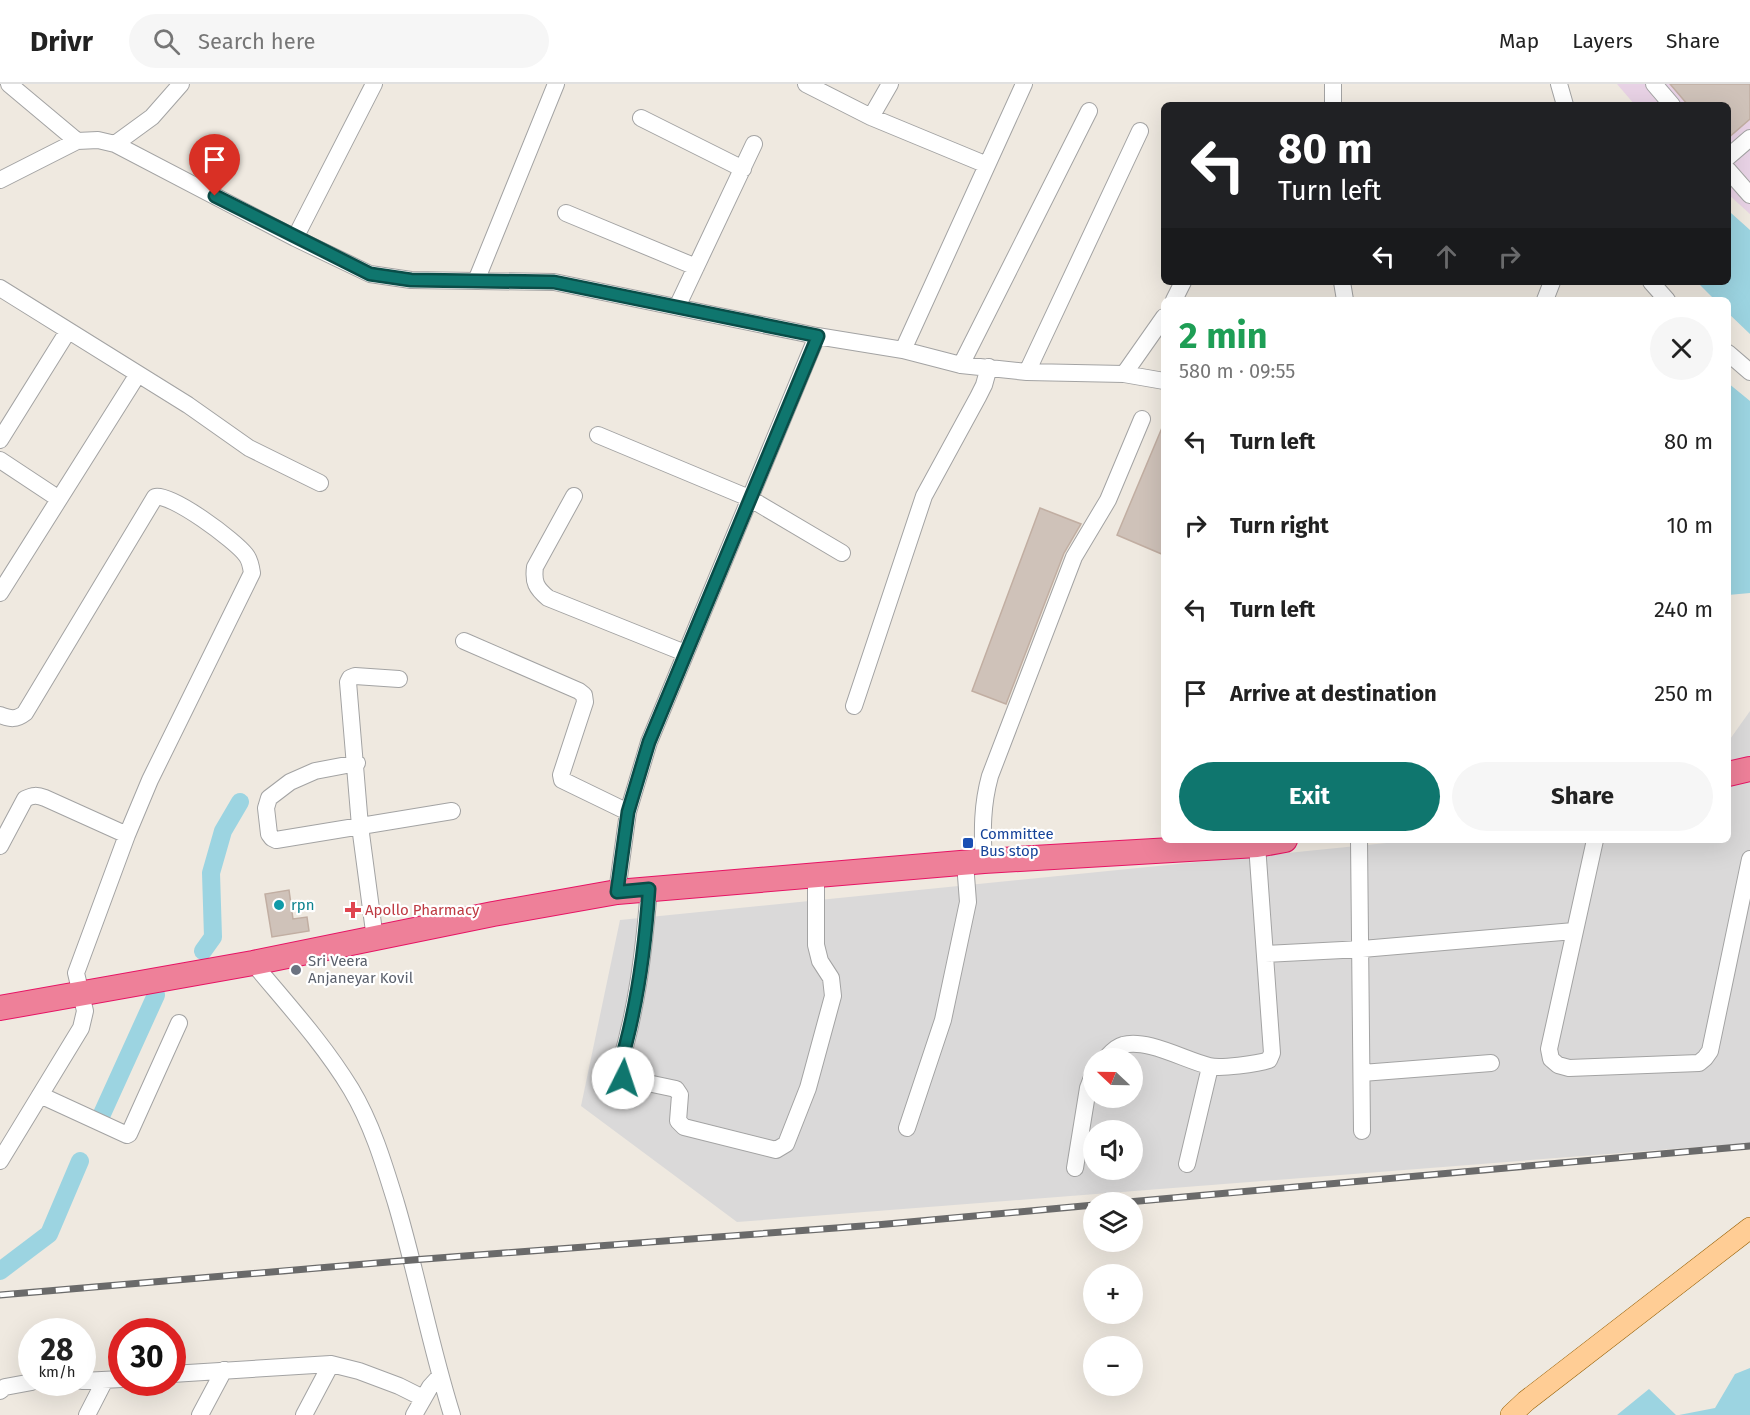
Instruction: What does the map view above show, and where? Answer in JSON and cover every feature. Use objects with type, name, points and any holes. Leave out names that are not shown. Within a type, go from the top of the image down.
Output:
[{"type":"highway","points":[[1731,773],[1750,769]]},
{"type":"highway","points":[[0,1008],[253,963],[493,914],[617,892],[975,862],[1268,843]]},
{"type":"main road","points":[[1511,1415],[1750,1228]]},
{"type":"street","points":[[9,84],[77,141]]},
{"type":"street","points":[[115,144],[152,117],[181,84]]},
{"type":"street","points":[[295,238],[374,84]]},
{"type":"street","points":[[476,281],[556,84]]},
{"type":"street","points":[[806,84],[871,117],[987,165]]},
{"type":"street","points":[[871,117],[890,84]]},
{"type":"street","points":[[903,350],[1024,84]]},
{"type":"street","points":[[1333,84],[1333,102]]},
{"type":"street","points":[[1559,84],[1564,102]]},
{"type":"street","points":[[1656,85],[1670,102]]},
{"type":"street","points":[[961,365],[1089,111]]},
{"type":"street","points":[[641,118],[743,169]]},
{"type":"street","points":[[1026,372],[1140,131]]},
{"type":"street","points":[[1731,154],[1750,138]]},
{"type":"street","points":[[0,180],[77,141],[98,140],[115,144],[295,238],[370,274],[411,280],[554,282],[818,336],[903,350],[961,365],[1026,372],[1124,374],[1161,380]]},
{"type":"street","points":[[677,307],[754,144]]},
{"type":"street","points":[[1731,173],[1750,195]]},
{"type":"street","points":[[566,213],[696,267]]},
{"type":"street","points":[[1654,285],[1664,297]]},
{"type":"street","points":[[0,288],[188,405],[249,448],[320,483]]},
{"type":"street","points":[[1124,374],[1161,321]]},
{"type":"street","points":[[0,440],[68,331]]},
{"type":"street","points":[[617,892],[628,812],[649,742],[818,336]]},
{"type":"street","points":[[1731,356],[1750,372]]},
{"type":"street","points":[[854,706],[924,496],[978,397],[989,367]]},
{"type":"street","points":[[0,593],[138,374]]},
{"type":"street","points":[[907,1128],[945,1010],[968,902],[984,798],[990,776],[1074,557],[1108,500],[1142,419]]},
{"type":"street","points":[[598,435],[749,498],[842,553]]},
{"type":"street","points":[[0,460],[59,500]]},
{"type":"street","points":[[0,715],[11,719],[18,718],[25,713],[155,497],[164,496],[204,519],[245,553],[250,561],[252,573],[150,780],[76,973],[85,1011],[81,1028],[0,1161]]},
{"type":"street","points":[[574,496],[535,567],[533,580],[538,590],[548,598],[685,653]]},
{"type":"street","points":[[464,641],[584,695],[585,702],[561,775],[562,780],[628,812]]},
{"type":"street","points":[[375,939],[360,826],[349,680],[355,676],[399,679]]},
{"type":"street","points":[[357,763],[315,771],[290,782],[269,798],[266,808],[269,834],[272,838],[276,840],[452,811]]},
{"type":"street","points":[[0,846],[25,799],[38,795],[127,835]]},
{"type":"street","points":[[1359,843],[1362,949],[1362,1131]]},
{"type":"street","points":[[1594,843],[1549,1049],[1551,1059],[1558,1065],[1569,1068],[1699,1063],[1706,1058],[1710,1051],[1750,859]]},
{"type":"street","points":[[1116,1048],[1132,1044],[1154,1048],[1210,1066],[1259,1063],[1269,1060],[1272,1053],[1257,845]]},
{"type":"street","points":[[649,889],[645,948],[630,1032],[619,1068],[620,1074],[624,1078],[676,1089],[680,1095],[678,1121],[684,1127],[776,1150],[786,1144],[808,1088],[833,996],[831,978],[820,961],[816,945],[816,874]]},
{"type":"street","points":[[1265,954],[1362,949],[1574,931]]},
{"type":"street","points":[[253,963],[314,1034],[351,1090],[382,1154],[452,1415]]},
{"type":"street","points":[[40,1095],[127,1136],[179,1023]]},
{"type":"street","points":[[1362,1073],[1491,1063]]},
{"type":"street","points":[[1187,1164],[1210,1066]]},
{"type":"street","points":[[1075,1168],[1085,1108]]},
{"type":"street","points":[[186,1373],[331,1364],[359,1371],[423,1398]]},
{"type":"street","points":[[304,1415],[331,1364]]},
{"type":"street","points":[[200,1415],[224,1370]]},
{"type":"street","points":[[414,1415],[423,1398],[440,1376]]},
{"type":"street","points":[[0,1391],[5,1387],[18,1385]]},
{"type":"street","points":[[87,1415],[108,1387]]},
{"type":"shaded area","points":[[1617,84],[1750,84],[1750,214],[1731,197],[1731,102],[1632,102]]},
{"type":"shaded area","points":[[1750,711],[1750,1143],[1122,1192],[1083,1192],[1083,1195],[737,1222],[581,1106],[620,920],[1386,843],[1731,843],[1731,738]]},
{"type":"water","points":[[1731,213],[1750,230],[1750,334],[1731,316],[1731,297],[1712,297],[1700,285],[1731,285]]},
{"type":"water","points":[[1731,385],[1750,401],[1750,593],[1731,595]]},
{"type":"water","points":[[1750,1368],[1750,1415],[1679,1415],[1715,1408],[1735,1374]]},
{"type":"water","points":[[1649,1389],[1676,1415],[1617,1415]]},
{"type":"building","points":[[1670,84],[1750,84],[1750,119],[1731,135],[1731,102],[1685,102]]},
{"type":"building","points":[[1161,430],[1161,554],[1117,535]]},
{"type":"building","points":[[1040,508],[1081,524],[1064,553],[1006,704],[972,691]]},
{"type":"building","name":"rpn","points":[[289,890],[293,919],[307,917],[309,931],[272,937],[265,894]]},
{"type":"waterway","points":[[203,951],[213,937],[211,873],[223,831],[240,802]]},
{"type":"waterway","points":[[102,1114],[156,995]]},
{"type":"waterway","points":[[0,1271],[49,1234],[80,1161]]},
{"type":"railway","points":[[1143,1201],[1750,1146]]},
{"type":"railway","points":[[0,1295],[412,1260],[876,1225],[1083,1206]]},
{"type":"place","name":"Committee Bus stop","points":[[968,843]]},
{"type":"place","name":"rpn","points":[[279,905]]},
{"type":"place","name":"Apollo Pharmacy","points":[[353,910]]},
{"type":"place","name":"Sri Veera Anjaneyar Kovil","points":[[296,970]]},
{"type":"route","points":[[215,196],[370,274],[411,280],[554,282],[818,336],[649,742],[628,812],[617,892],[649,889],[645,948],[630,1032],[619,1068],[623,1078]]}]
